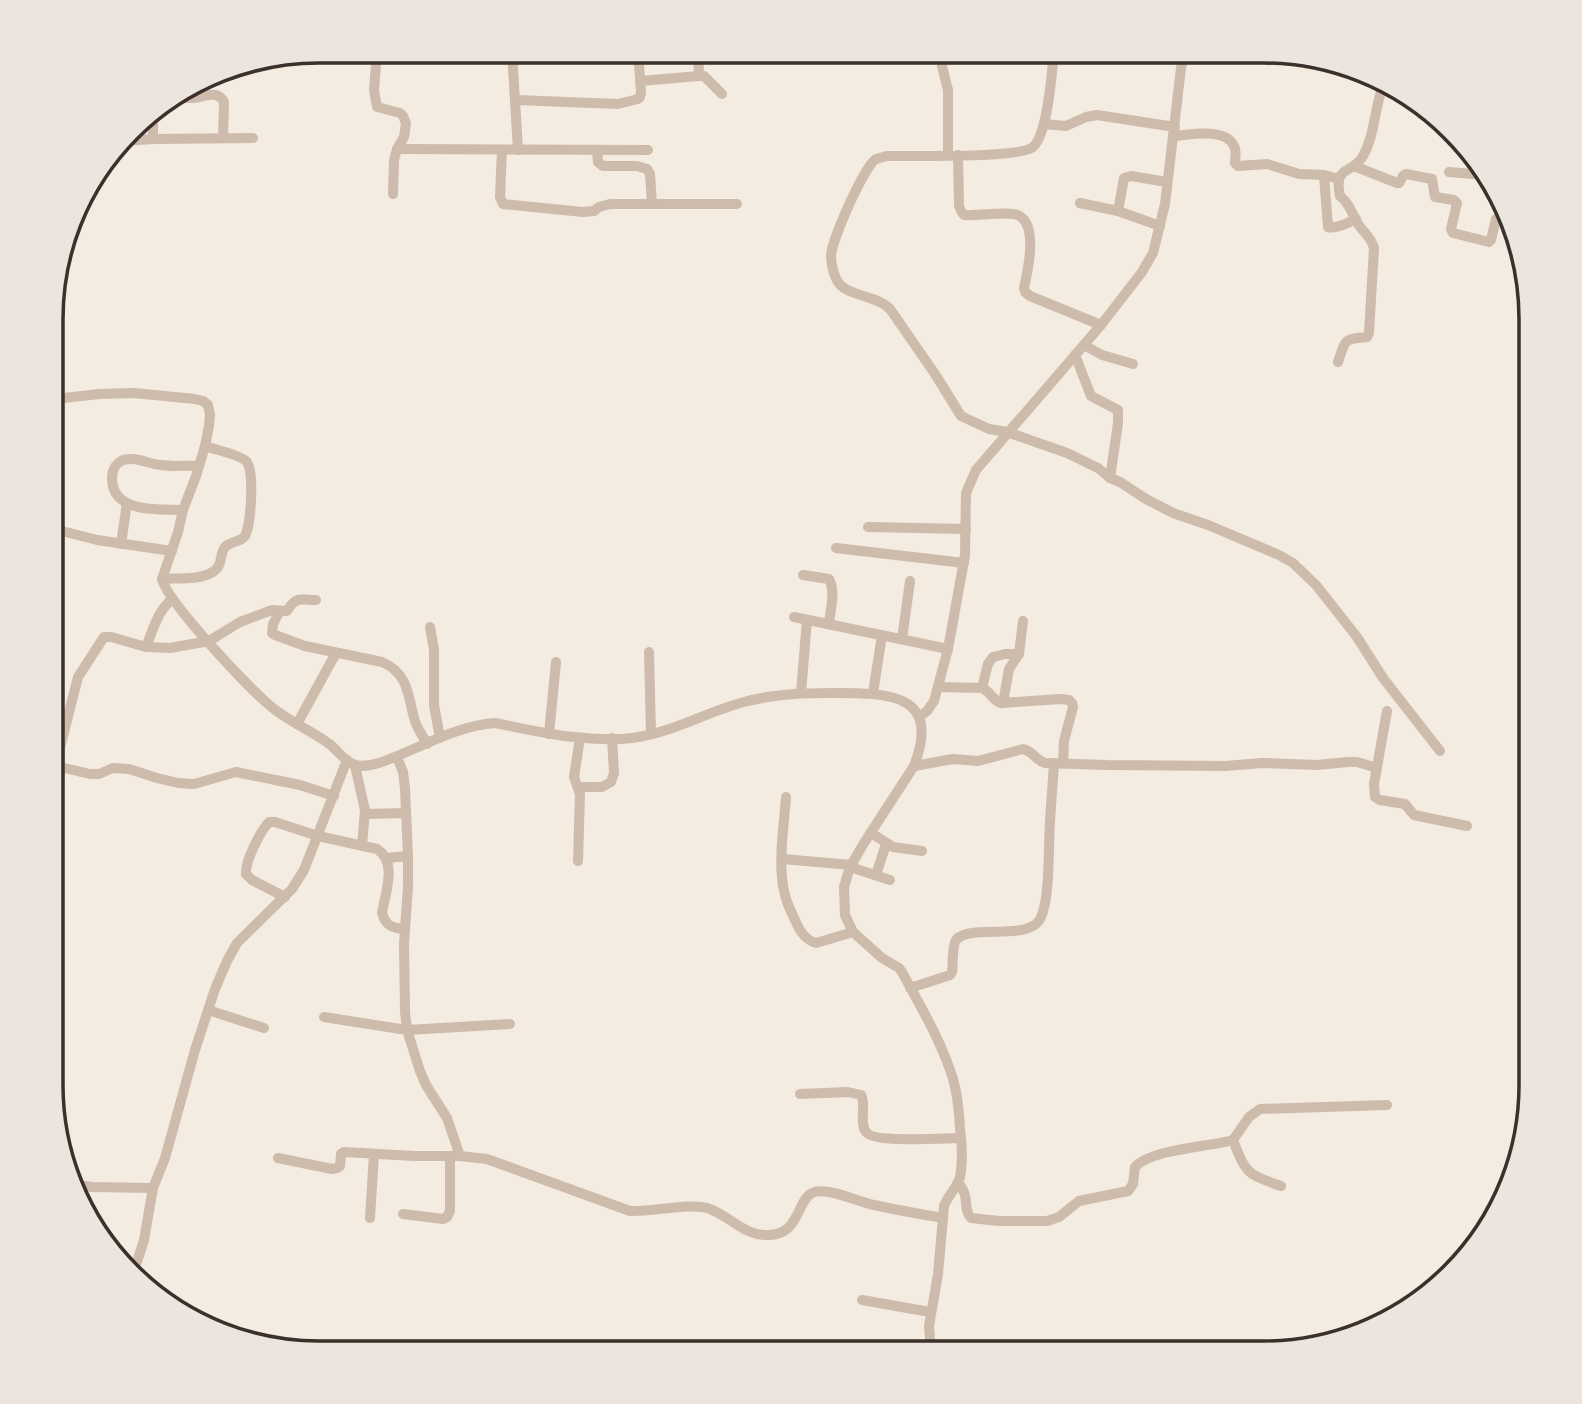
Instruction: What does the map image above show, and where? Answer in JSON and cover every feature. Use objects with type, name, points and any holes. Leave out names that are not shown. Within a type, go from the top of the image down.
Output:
[{"type":"street","points":[[376,63],[374,90],[377,107],[400,113],[406,123],[404,136],[394,160],[393,194]]},
{"type":"street","points":[[513,63],[518,150]]},
{"type":"street","points":[[516,100],[618,104],[634,101],[640,97],[639,63]]},
{"type":"street","points":[[698,63],[699,76]]},
{"type":"street","points":[[943,63],[961,211],[964,215],[1016,214],[1026,222],[1030,231],[1030,249],[1025,292],[1101,325]]},
{"type":"street","points":[[1052,63],[1044,124],[1033,148],[953,155],[887,156],[871,164],[835,240],[831,255],[838,282],[843,287],[877,300],[890,309],[961,416],[1003,438],[1067,453],[1098,468],[1110,478],[1173,513],[1208,525],[1293,563],[1316,585],[1357,637],[1383,678],[1440,751]]},
{"type":"street","points":[[919,717],[934,701],[948,649],[964,563],[966,493],[976,470],[1101,325],[1153,253],[1165,204],[1182,63]]},
{"type":"street","points":[[640,81],[704,76],[722,94]]},
{"type":"street","points":[[1338,362],[1348,339],[1367,337],[1369,333],[1374,248],[1349,204],[1340,196],[1339,179],[1344,171],[1363,157],[1370,140],[1381,92]]},
{"type":"street","points":[[189,98],[212,94],[222,97],[223,138]]},
{"type":"street","points":[[1044,124],[1066,126],[1097,115],[1174,132],[1220,135],[1233,144],[1236,165],[1266,164],[1307,176],[1324,175],[1339,179]]},
{"type":"street","points":[[153,124],[153,139]]},
{"type":"street","points":[[136,140],[253,138]]},
{"type":"street","points":[[397,149],[648,150]]},
{"type":"street","points":[[502,150],[500,197],[503,204],[583,212],[594,211],[610,204],[737,204]]},
{"type":"street","points":[[597,150],[598,162],[603,166],[637,166],[647,169],[650,174],[652,204]]},
{"type":"street","points":[[1354,166],[1397,183],[1406,174],[1432,178],[1435,197],[1454,200],[1457,203],[1452,233],[1489,242],[1496,219]]},
{"type":"street","points":[[1449,172],[1474,174]]},
{"type":"street","points":[[1324,175],[1328,227],[1334,228],[1356,219]]},
{"type":"street","points":[[1118,211],[1122,183],[1126,177],[1167,182]]},
{"type":"street","points":[[1080,203],[1118,211],[1160,226]]},
{"type":"street","points":[[1084,345],[1102,355],[1133,364]]},
{"type":"street","points":[[1075,355],[1091,396],[1118,410],[1110,478]]},
{"type":"street","points":[[63,398],[134,393],[195,398],[208,405],[210,415],[200,466],[162,579],[172,599],[244,681],[268,704],[329,743],[351,763],[366,766],[397,757],[476,725],[495,723],[580,738],[635,737],[763,697],[801,693],[873,693],[908,704],[919,717],[922,739],[919,753],[914,766],[851,866],[844,887],[844,905],[845,915],[853,932],[882,958],[899,968],[911,988],[940,1044],[956,1092],[962,1162],[958,1184],[947,1199],[943,1218],[938,1274],[930,1312],[929,1341]]},
{"type":"street","points":[[162,579],[204,576],[214,572],[218,568],[223,549],[246,535],[252,474],[250,464],[244,459],[205,446]]},
{"type":"street","points":[[183,510],[138,507],[127,503],[116,493],[112,479],[114,468],[123,460],[136,459],[161,465],[200,466]]},
{"type":"street","points":[[121,544],[127,503]]},
{"type":"street","points":[[868,527],[966,529]]},
{"type":"street","points":[[63,531],[97,540],[172,551]]},
{"type":"street","points":[[836,548],[964,563]]},
{"type":"street","points":[[803,575],[829,579],[832,584],[829,624]]},
{"type":"street","points":[[902,639],[910,581]]},
{"type":"street","points":[[146,648],[157,618],[172,599]]},
{"type":"street","points":[[63,736],[78,677],[107,636],[146,648],[170,648],[209,641],[240,622],[272,610],[287,611],[292,601],[316,600]]},
{"type":"street","points":[[280,611],[273,624],[272,633],[275,635],[305,646],[382,662],[399,674],[408,690],[416,724],[428,744]]},
{"type":"street","points":[[794,617],[948,649]]},
{"type":"street","points":[[801,693],[807,620]]},
{"type":"street","points":[[1003,703],[1009,669],[1019,654],[1023,621]]},
{"type":"street","points":[[430,627],[434,705],[440,738]]},
{"type":"street","points":[[873,693],[882,635]]},
{"type":"street","points":[[649,652],[651,734]]},
{"type":"street","points":[[297,724],[336,653]]},
{"type":"street","points":[[982,688],[992,657],[1019,654]]},
{"type":"street","points":[[549,734],[556,662]]},
{"type":"street","points":[[911,988],[950,975],[954,944],[959,938],[985,932],[1016,931],[1039,921],[1044,909],[1048,877],[1049,822],[1059,763],[1073,707],[1071,701],[1061,699],[1003,703],[996,701],[982,688],[938,687]]},
{"type":"street","points":[[1387,711],[1374,787],[1375,797],[1405,804],[1414,815],[1466,826]]},
{"type":"street","points":[[578,861],[580,794],[574,777],[580,738]]},
{"type":"street","points":[[578,787],[602,787],[611,782],[614,773],[612,738]]},
{"type":"street","points":[[914,766],[953,759],[978,761],[1023,749],[1028,750],[1041,762],[1059,763],[1226,766],[1357,762],[1377,768]]},
{"type":"street","points":[[397,757],[404,780],[408,856],[404,944],[407,1030],[426,1085],[447,1118],[455,1156],[450,1211],[447,1217],[443,1219],[403,1214]]},
{"type":"street","points":[[136,1264],[144,1240],[153,1188],[165,1158],[195,1050],[223,970],[237,943],[285,897],[304,870],[334,796],[351,763]]},
{"type":"street","points":[[351,763],[365,814],[362,846]]},
{"type":"street","points":[[63,768],[90,774],[99,774],[113,768],[129,769],[178,783],[194,784],[236,772],[300,785],[334,796]]},
{"type":"street","points":[[786,797],[781,872],[785,894],[798,927],[812,943],[853,932]]},
{"type":"street","points":[[365,814],[405,813]]},
{"type":"street","points":[[285,897],[251,880],[246,874],[247,864],[269,822],[377,849],[383,853],[389,866],[389,876],[382,913],[386,924],[405,929]]},
{"type":"street","points":[[871,833],[886,844],[900,849],[922,851]]},
{"type":"street","points":[[876,875],[886,844]]},
{"type":"street","points":[[387,859],[408,856]]},
{"type":"street","points":[[782,859],[851,866],[890,880]]},
{"type":"street","points":[[208,1010],[264,1028]]},
{"type":"street","points":[[324,1017],[407,1030],[510,1024]]},
{"type":"street","points":[[800,1094],[861,1095],[864,1100],[864,1128],[873,1137],[961,1138]]},
{"type":"street","points":[[958,1184],[966,1195],[967,1213],[971,1218],[1047,1221],[1059,1217],[1079,1201],[1128,1191],[1133,1184],[1135,1167],[1143,1161],[1182,1149],[1233,1140],[1249,1117],[1260,1109],[1387,1105]]},
{"type":"street","points":[[1233,1140],[1248,1172],[1281,1186]]},
{"type":"street","points":[[278,1158],[337,1168],[344,1152],[487,1159],[630,1211],[687,1206],[710,1209],[756,1235],[772,1236],[782,1231],[794,1222],[807,1197],[821,1192],[871,1205],[943,1218]]},
{"type":"street","points":[[370,1218],[373,1154]]},
{"type":"street","points":[[83,1186],[153,1188]]},
{"type":"street","points":[[862,1300],[930,1312]]}]
